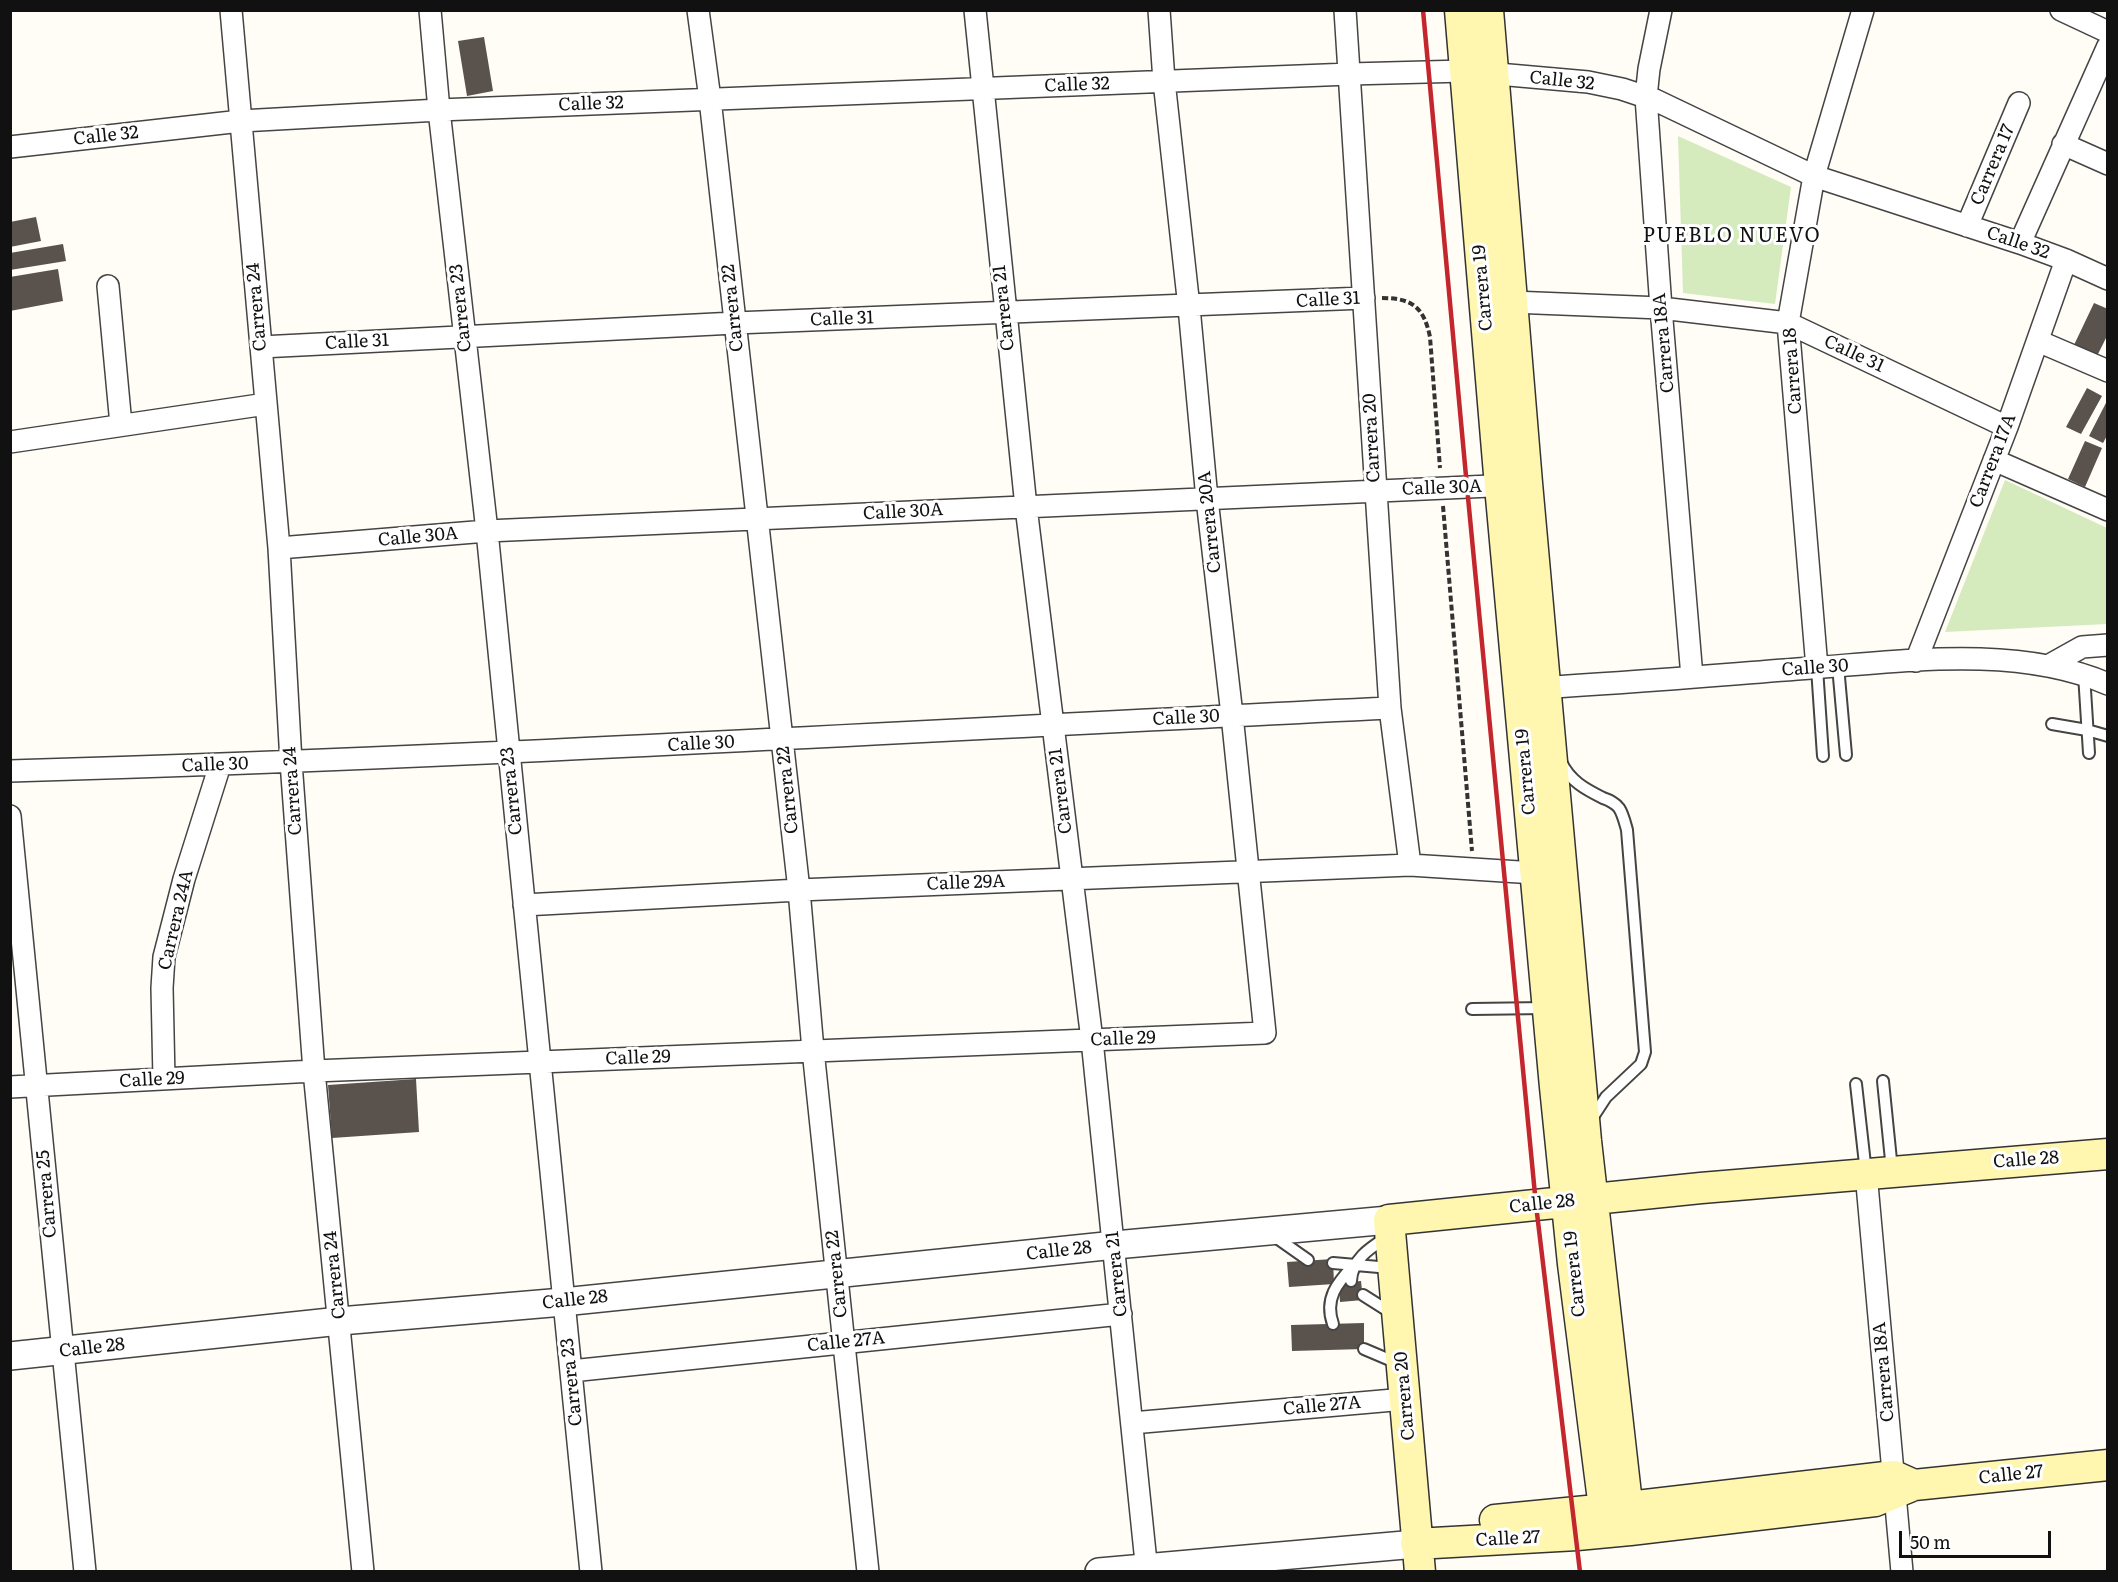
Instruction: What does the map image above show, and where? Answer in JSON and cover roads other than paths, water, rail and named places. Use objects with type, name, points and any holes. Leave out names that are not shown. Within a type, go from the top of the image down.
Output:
[{"type":"main road","name":"Carrera 19","points":[[1460,10],[1464,71],[1514,485],[1532,689],[1536,873],[1548,1008],[1579,1200]]},
{"type":"main road","name":"Carrera 19","points":[[1488,10],[1512,302],[1514,485]]},
{"type":"main road","name":"Carrera 19","points":[[1532,689],[1548,726],[1586,1141],[1574,1275],[1617,1520]]},
{"type":"main road","name":"Calle 28","points":[[1389,1228],[1579,1200],[1879,1172],[2108,1154]]},
{"type":"main road","name":"Carrera 20","points":[[1389,1228],[1417,1548]]},
{"type":"main road","name":"Calle 27","points":[[1417,1548],[1617,1520],[1875,1501],[1901,1485],[2108,1465]]},
{"type":"street","name":"Carrera 24","points":[[231,10],[279,548],[291,762],[314,1071],[363,1572]]},
{"type":"street","name":"Carrera 23","points":[[430,10],[439,110],[487,531],[591,1572]]},
{"type":"street","name":"Carrera 22","points":[[698,10],[800,890],[813,1050],[868,1572]]},
{"type":"street","name":"Carrera 21","points":[[975,10],[1026,507],[1092,1040],[1147,1569]]},
{"type":"street","name":"Carrera 20A","points":[[1159,10],[1164,81],[1207,499],[1265,1034]]},
{"type":"street","name":"Carrera 20","points":[[1344,10],[1390,708],[1410,865]]},
{"type":"street","name":"Carrera 18A","points":[[1661,10],[1649,69],[1646,97],[1692,677]]},
{"type":"street","name":"Carrera 18","points":[[1827,667],[1788,323],[1814,176],[1863,10]]},
{"type":"street","points":[[2061,10],[2108,32]]},
{"type":"street","points":[[2020,243],[2062,144],[2105,57]]},
{"type":"street","name":"Calle 32","points":[[10,147],[241,121],[439,110],[1464,71],[1588,82],[1622,89],[1646,97],[1814,176],[2020,243],[2108,279]]},
{"type":"street","name":"Carrera 17","points":[[1967,226],[2019,103]]},
{"type":"street","points":[[2062,144],[2108,164]]},
{"type":"street","name":"Carrera 17A","points":[[1916,661],[2007,427],[2066,260]]},
{"type":"street","points":[[108,286],[121,425]]},
{"type":"street","name":"Calle 31","points":[[261,347],[735,324],[1364,298]]},
{"type":"street","name":"Calle 31","points":[[1512,302],[1661,308],[1788,323],[2007,427]]},
{"type":"street","points":[[2038,340],[2108,371]]},
{"type":"street","points":[[10,442],[266,404]]},
{"type":"street","points":[[1994,460],[2108,510]]},
{"type":"street","name":"Calle 30A","points":[[279,548],[487,531],[1514,485]]},
{"type":"street","points":[[2048,666],[2082,647],[2108,645]]},
{"type":"street","name":"Calle 30","points":[[1532,689],[1916,661],[1991,659],[2020,660],[2084,674],[2108,684]]},
{"type":"street","name":"Calle 30","points":[[10,771],[220,765],[783,740],[1390,708]]},
{"type":"street","name":"Carrera 24A","points":[[164,1079],[162,988],[164,957],[181,889],[220,765]]},
{"type":"street","name":"Carrera 25","points":[[10,816],[38,1085],[61,1352],[86,1572]]},
{"type":"street","name":"Calle 29A","points":[[524,905],[800,890],[1410,865],[1536,873]]},
{"type":"street","name":"Calle 29","points":[[10,1086],[813,1050],[1265,1034]]},
{"type":"street","name":"Carrera 18A","points":[[1879,1172],[1901,1485],[1902,1572]]},
{"type":"street","name":"Calle 28","points":[[10,1356],[340,1321],[564,1302],[1115,1245],[1267,1231],[1389,1228]]},
{"type":"street","name":"Calle 27A","points":[[571,1371],[1121,1314]]},
{"type":"street","name":"Calle 27A","points":[[1132,1423],[1405,1399]]},
{"type":"street","name":"Calle 27","points":[[1099,1572],[1417,1548]]},
{"type":"lane","points":[[1827,667],[1846,755]]},
{"type":"lane","points":[[1823,756],[1827,667]]},
{"type":"lane","points":[[2084,674],[2089,753]]},
{"type":"lane","points":[[2052,724],[2108,736]]},
{"type":"lane","points":[[1548,726],[1562,764],[1570,777],[1583,788],[1613,802],[1620,809],[1627,830],[1645,1052],[1641,1064],[1606,1097],[1599,1107],[1591,1120],[1586,1141]]},
{"type":"lane","points":[[1472,1010],[1548,1008]]},
{"type":"lane","points":[[1879,1172],[1883,1082]]},
{"type":"lane","points":[[1857,1084],[1879,1172]]},
{"type":"lane","points":[[1333,1324],[1329,1304],[1334,1289],[1389,1228]]},
{"type":"lane","points":[[1267,1231],[1308,1260]]},
{"type":"lane","points":[[1333,1263],[1393,1269]]},
{"type":"lane","points":[[1351,1281],[1354,1265]]},
{"type":"lane","points":[[1363,1295],[1398,1317]]},
{"type":"lane","points":[[1364,1349],[1402,1365]]},
{"type":"railway","points":[[1423,10],[1536,1205],[1580,1572]]},
{"type":"district","name":"PUEBLO NUEVO","points":[[1732,236]]}]
